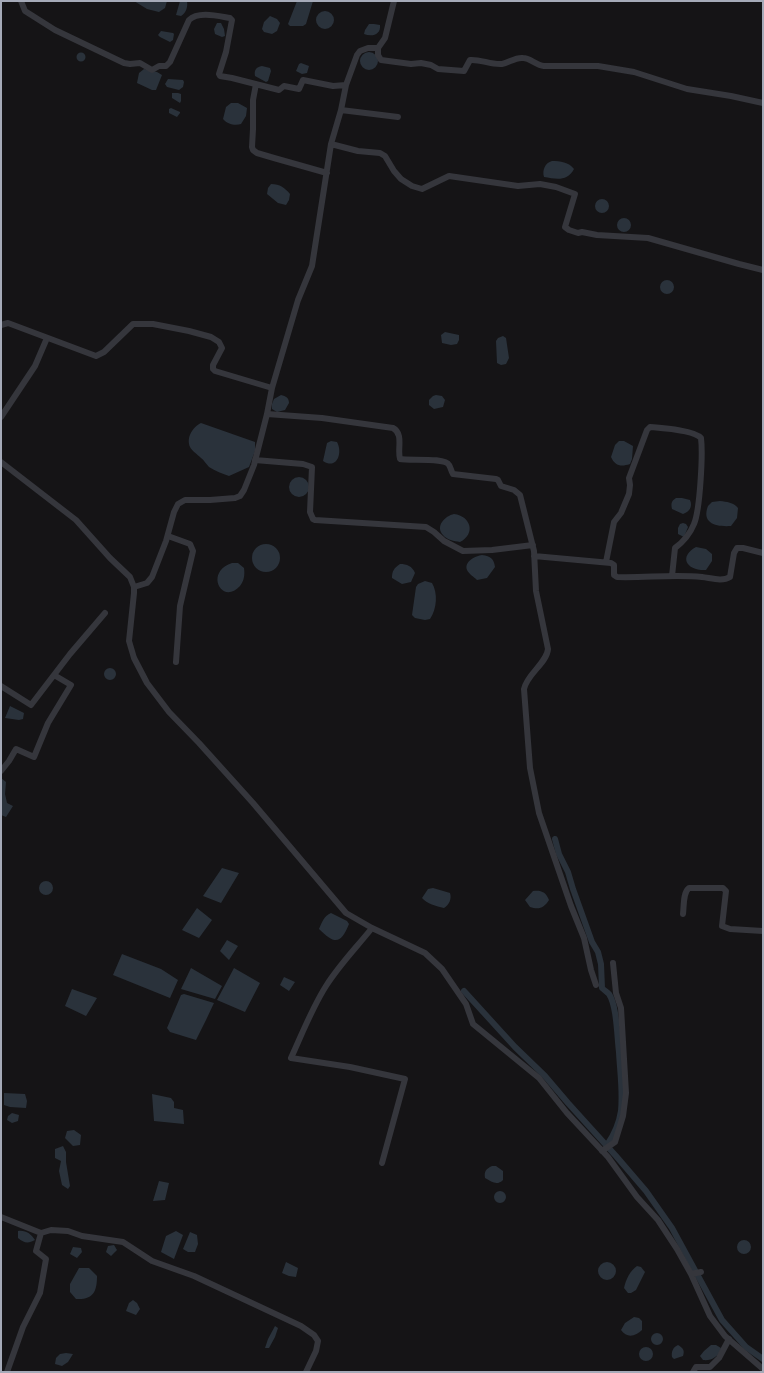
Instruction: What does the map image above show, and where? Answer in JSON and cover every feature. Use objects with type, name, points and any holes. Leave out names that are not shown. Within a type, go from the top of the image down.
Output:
[{"type":"street","points":[[21,1],[25,11],[55,30],[124,63],[140,63],[152,70],[159,66],[166,66],[170,62],[188,20],[192,16],[214,15],[230,18],[232,20],[226,52],[219,75],[279,90],[284,86],[299,89],[303,80],[333,86],[346,85]]},
{"type":"street","points":[[394,1],[385,38],[378,48],[378,55],[381,60],[410,64],[421,63],[431,65],[438,69],[464,71],[470,60],[501,64],[511,60],[524,58],[538,65],[544,66],[598,66],[634,72],[688,90],[731,96],[763,103]]},
{"type":"street","points":[[137,586],[148,583],[152,577],[168,536],[174,512],[178,504],[185,500],[214,500],[240,496],[248,482],[267,414],[272,388],[298,300],[312,266],[331,144],[341,110],[346,85],[360,51],[368,48],[378,48]]},
{"type":"street","points":[[256,84],[253,100],[252,147],[254,150],[257,153],[327,173]]},
{"type":"street","points":[[341,110],[398,117]]},
{"type":"street","points":[[331,144],[358,151],[380,153],[385,156],[401,179],[412,186],[422,189],[449,176],[518,186],[540,184],[556,187],[575,194],[566,227],[569,230],[578,233],[582,232],[605,236],[648,238],[763,270]]},
{"type":"street","points":[[1,325],[8,323],[96,356],[104,352],[133,324],[153,324],[189,331],[211,337],[219,342],[222,348],[213,365],[212,369],[215,372],[272,388]]},
{"type":"street","points":[[1,417],[35,366],[48,338]]},
{"type":"street","points":[[267,414],[322,418],[393,428],[399,436],[400,459],[439,461],[448,463],[453,474],[496,478],[501,486],[514,490],[520,496],[533,544],[536,591],[548,649],[546,656],[528,680],[524,689],[530,768],[539,813],[571,906],[584,938],[596,985]]},
{"type":"street","points":[[606,562],[614,522],[621,514],[629,494],[629,478],[647,430],[650,427],[688,432],[699,435],[701,438],[701,458],[696,519],[690,532],[675,548],[672,576]]},
{"type":"street","points":[[255,460],[304,464],[312,467],[310,512],[315,520],[426,527],[444,541],[463,551],[492,550],[533,544]]},
{"type":"street","points":[[1,462],[76,520],[137,586],[129,641],[134,658],[147,683],[169,712],[253,803],[346,913],[372,928],[425,953],[442,969],[466,1004],[473,1024],[539,1078],[567,1113],[602,1151],[637,1197],[658,1220],[690,1274],[710,1316],[729,1339],[763,1369]]},
{"type":"street","points":[[168,536],[190,544],[193,551],[180,606],[176,662]]},
{"type":"street","points":[[534,556],[611,563],[614,565],[614,575],[617,576],[689,576],[722,580],[728,579],[731,575],[734,552],[737,548],[763,553]]},
{"type":"street","points":[[1,686],[31,705],[105,613]]},
{"type":"street","points":[[1,771],[16,749],[34,757],[48,723],[71,685],[54,675]]},
{"type":"street","points":[[683,914],[685,893],[688,889],[723,888],[726,891],[722,926],[730,929],[763,931]]},
{"type":"street","points":[[372,928],[348,955],[325,987],[291,1058],[350,1067],[405,1079],[382,1163]]},
{"type":"street","points":[[602,1151],[615,1142],[623,1116],[626,1093],[626,1070],[620,1021],[621,1008],[616,993],[613,963]]},
{"type":"street","points":[[1,1217],[41,1233],[51,1230],[68,1231],[82,1236],[123,1242],[152,1261],[194,1276],[301,1326],[314,1335],[318,1341],[316,1351],[306,1372]]},
{"type":"street","points":[[7,1372],[23,1327],[40,1293],[46,1259],[36,1251],[41,1233]]},
{"type":"street","points":[[690,1274],[701,1272]]},
{"type":"street","points":[[693,1372],[696,1367],[710,1367],[719,1358],[729,1339]]},
{"type":"shaded area","points":[[134,1],[167,1],[165,8],[159,12],[147,9]]},
{"type":"shaded area","points":[[180,1],[187,1],[187,8],[181,16],[176,15]]},
{"type":"shaded area","points":[[297,1],[313,1],[306,24],[303,26],[290,26],[288,24]]},
{"type":"shaded area","points":[[325,11],[331,14],[334,20],[331,26],[325,29],[319,26],[316,20],[319,14]]},
{"type":"shaded area","points":[[270,16],[277,19],[280,23],[277,31],[272,34],[264,32],[262,29],[264,22]]},
{"type":"shaded area","points":[[217,23],[221,23],[225,36],[222,37],[215,34],[214,29]]},
{"type":"shaded area","points":[[369,24],[380,25],[379,31],[373,35],[364,34]]},
{"type":"shaded area","points":[[161,31],[173,33],[173,40],[170,42],[160,37],[158,35]]},
{"type":"shaded area","points":[[365,52],[373,52],[378,57],[376,68],[373,70],[365,70],[360,65],[360,57]]},
{"type":"shaded area","points":[[79,53],[83,53],[85,57],[83,61],[79,61],[77,59],[77,55]]},
{"type":"shaded area","points":[[301,63],[309,66],[307,73],[302,74],[296,71]]},
{"type":"shaded area","points":[[262,66],[270,68],[271,71],[268,81],[266,82],[255,76],[256,69]]},
{"type":"shaded area","points":[[144,69],[157,72],[162,75],[156,90],[152,90],[137,83],[139,73]]},
{"type":"shaded area","points":[[168,79],[183,80],[183,87],[179,90],[167,87],[165,84]]},
{"type":"shaded area","points":[[172,93],[181,94],[180,103],[172,98]]},
{"type":"shaded area","points":[[231,103],[238,103],[247,108],[246,116],[241,124],[231,124],[223,119],[226,107]]},
{"type":"shaded area","points":[[171,108],[180,112],[177,117],[169,113],[169,109]]},
{"type":"shaded area","points":[[552,161],[567,163],[574,169],[565,178],[557,179],[544,177],[543,172],[545,167]]},
{"type":"shaded area","points":[[271,184],[282,187],[290,194],[286,205],[278,203],[267,194],[268,188]]},
{"type":"shaded area","points":[[602,199],[607,201],[609,206],[607,211],[602,213],[597,211],[595,206],[597,201]]},
{"type":"shaded area","points":[[624,218],[629,220],[631,225],[629,230],[624,232],[619,230],[617,225],[619,220]]},
{"type":"shaded area","points":[[667,280],[672,282],[674,287],[672,292],[667,294],[662,292],[660,287],[662,282]]},
{"type":"shaded area","points":[[445,332],[459,335],[457,344],[451,345],[442,343],[441,335]]},
{"type":"shaded area","points":[[503,336],[506,338],[509,358],[506,364],[501,365],[497,363],[496,341],[498,338]]},
{"type":"shaded area","points":[[281,395],[287,398],[289,403],[285,410],[277,412],[272,409],[272,404],[274,399]]},
{"type":"shaded area","points":[[436,395],[442,396],[445,400],[443,407],[434,409],[429,405],[429,400]]},
{"type":"shaded area","points":[[201,423],[255,442],[255,451],[249,467],[229,476],[209,467],[192,450],[189,443],[191,433],[195,427]]},
{"type":"shaded area","points":[[331,441],[337,442],[339,446],[339,455],[335,462],[328,463],[323,461],[327,443]]},
{"type":"shaded area","points":[[619,441],[624,441],[633,446],[630,464],[616,464],[611,457],[615,445]]},
{"type":"shaded area","points":[[299,477],[306,480],[309,487],[306,494],[299,497],[292,494],[289,487],[292,480]]},
{"type":"shaded area","points":[[676,498],[690,500],[691,507],[689,511],[683,514],[672,509],[673,500]]},
{"type":"shaded area","points":[[720,501],[732,503],[738,508],[737,518],[731,526],[716,525],[709,521],[707,517],[706,512],[708,506],[712,502]]},
{"type":"shaded area","points":[[454,514],[460,515],[468,522],[470,530],[465,539],[460,542],[446,538],[441,532],[440,528],[444,519]]},
{"type":"shaded area","points":[[683,523],[688,527],[684,537],[678,534],[678,528],[680,524]]},
{"type":"shaded area","points":[[266,544],[276,548],[280,558],[276,568],[266,572],[256,568],[252,558],[256,548]]},
{"type":"shaded area","points":[[696,547],[706,549],[712,554],[712,561],[706,570],[699,570],[687,563],[687,555]]},
{"type":"shaded area","points":[[482,555],[492,558],[495,567],[487,578],[477,580],[467,570],[467,564],[477,556]]},
{"type":"shaded area","points":[[232,563],[238,563],[244,568],[244,578],[240,586],[233,591],[227,592],[222,590],[217,580],[219,573],[224,567]]},
{"type":"shaded area","points":[[400,564],[409,566],[414,571],[415,573],[411,582],[402,584],[392,578],[392,573]]},
{"type":"shaded area","points":[[425,581],[432,583],[436,601],[434,611],[430,619],[425,620],[415,618],[412,615],[416,587],[418,584]]},
{"type":"shaded area","points":[[108,668],[112,668],[116,674],[112,680],[108,680],[104,676],[104,672]]},
{"type":"shaded area","points":[[10,706],[24,713],[23,719],[19,720],[5,718]]},
{"type":"shaded area","points":[[1,778],[6,782],[5,794],[7,803],[13,806],[6,817],[1,815]]},
{"type":"shaded area","points":[[222,868],[239,873],[221,903],[203,896]]},
{"type":"shaded area","points":[[46,881],[51,883],[53,888],[51,893],[46,895],[41,893],[39,888],[41,883]]},
{"type":"shaded area","points":[[433,888],[450,893],[450,902],[444,908],[435,906],[422,898],[428,889]]},
{"type":"shaded area","points":[[533,891],[541,891],[545,893],[549,900],[543,907],[530,907],[525,900]]},
{"type":"shaded area","points":[[197,908],[212,920],[199,938],[182,930]]},
{"type":"shaded area","points":[[331,913],[347,921],[349,924],[340,939],[337,940],[329,938],[319,929],[325,918]]},
{"type":"shaded area","points":[[227,940],[238,946],[229,960],[220,951]]},
{"type":"shaded area","points":[[122,954],[161,969],[178,980],[170,998],[113,975]]},
{"type":"shaded area","points":[[191,968],[222,986],[215,999],[181,989]]},
{"type":"shaded area","points":[[234,968],[260,983],[245,1012],[217,1000]]},
{"type":"shaded area","points":[[284,977],[295,982],[289,991],[280,985]]},
{"type":"shaded area","points":[[72,989],[97,998],[86,1016],[65,1006]]},
{"type":"shaded area","points":[[184,994],[214,1003],[196,1040],[170,1032],[167,1028],[181,995]]},
{"type":"shaded area","points":[[4,1093],[25,1094],[27,1101],[26,1108],[4,1105]]},
{"type":"shaded area","points":[[152,1094],[171,1098],[174,1102],[174,1108],[183,1110],[184,1124],[154,1121]]},
{"type":"shaded area","points":[[12,1113],[19,1115],[18,1121],[12,1123],[7,1120],[8,1116]]},
{"type":"shaded area","points":[[74,1130],[81,1135],[80,1145],[73,1146],[65,1138],[67,1131]]},
{"type":"shaded area","points":[[63,1146],[66,1152],[70,1186],[68,1189],[62,1185],[59,1171],[61,1161],[55,1158],[55,1149]]},
{"type":"shaded area","points":[[492,1166],[496,1166],[503,1171],[503,1180],[499,1183],[494,1183],[485,1178],[486,1170]]},
{"type":"shaded area","points":[[159,1181],[169,1183],[165,1200],[153,1201]]},
{"type":"shaded area","points":[[498,1191],[502,1191],[506,1197],[502,1203],[498,1203],[494,1199],[494,1195]]},
{"type":"shaded area","points":[[18,1231],[28,1233],[35,1240],[30,1242],[22,1241],[18,1238]]},
{"type":"shaded area","points":[[176,1231],[183,1235],[174,1259],[161,1252],[166,1236]]},
{"type":"shaded area","points":[[190,1232],[197,1235],[198,1244],[195,1252],[188,1252],[183,1249]]},
{"type":"shaded area","points":[[744,1240],[749,1242],[751,1247],[749,1252],[744,1254],[739,1252],[737,1247],[739,1242]]},
{"type":"shaded area","points":[[114,1245],[117,1250],[111,1256],[106,1252],[108,1246]]},
{"type":"shaded area","points":[[73,1247],[81,1248],[82,1252],[77,1258],[70,1254]]},
{"type":"shaded area","points":[[286,1262],[298,1268],[296,1277],[282,1273]]},
{"type":"shaded area","points":[[607,1262],[613,1265],[616,1271],[613,1277],[607,1280],[601,1277],[598,1271],[601,1265]]},
{"type":"shaded area","points":[[637,1266],[641,1267],[645,1272],[636,1290],[628,1293],[624,1288],[626,1281],[630,1273]]},
{"type":"shaded area","points":[[79,1268],[89,1268],[97,1276],[97,1282],[93,1294],[86,1298],[76,1299],[70,1292],[70,1284]]},
{"type":"shaded area","points":[[133,1300],[137,1303],[140,1309],[136,1315],[126,1311],[129,1303]]},
{"type":"shaded area","points":[[634,1317],[639,1318],[642,1321],[642,1330],[632,1336],[626,1335],[621,1330],[625,1323]]},
{"type":"shaded area","points":[[275,1326],[278,1328],[275,1337],[269,1348],[265,1348],[268,1339]]},
{"type":"shaded area","points":[[655,1333],[659,1333],[663,1339],[659,1345],[655,1345],[651,1341],[651,1337]]},
{"type":"shaded area","points":[[678,1345],[683,1349],[683,1356],[674,1359],[672,1357],[672,1352]]},
{"type":"shaded area","points":[[711,1345],[716,1345],[721,1348],[720,1351],[714,1358],[703,1360],[700,1356]]},
{"type":"shaded area","points":[[643,1347],[649,1347],[653,1351],[653,1357],[649,1361],[643,1361],[639,1357],[639,1351]]},
{"type":"shaded area","points":[[60,1354],[73,1354],[68,1362],[62,1366],[55,1364],[56,1358]]},
{"type":"waterway","points":[[555,839],[559,854],[568,872],[592,942],[598,952],[601,964],[602,988],[609,994],[614,1006],[619,1052],[622,1104],[618,1125],[607,1145]]},
{"type":"waterway","points":[[464,991],[515,1047],[545,1076],[646,1191],[672,1228],[722,1320],[746,1347],[763,1359]]}]
